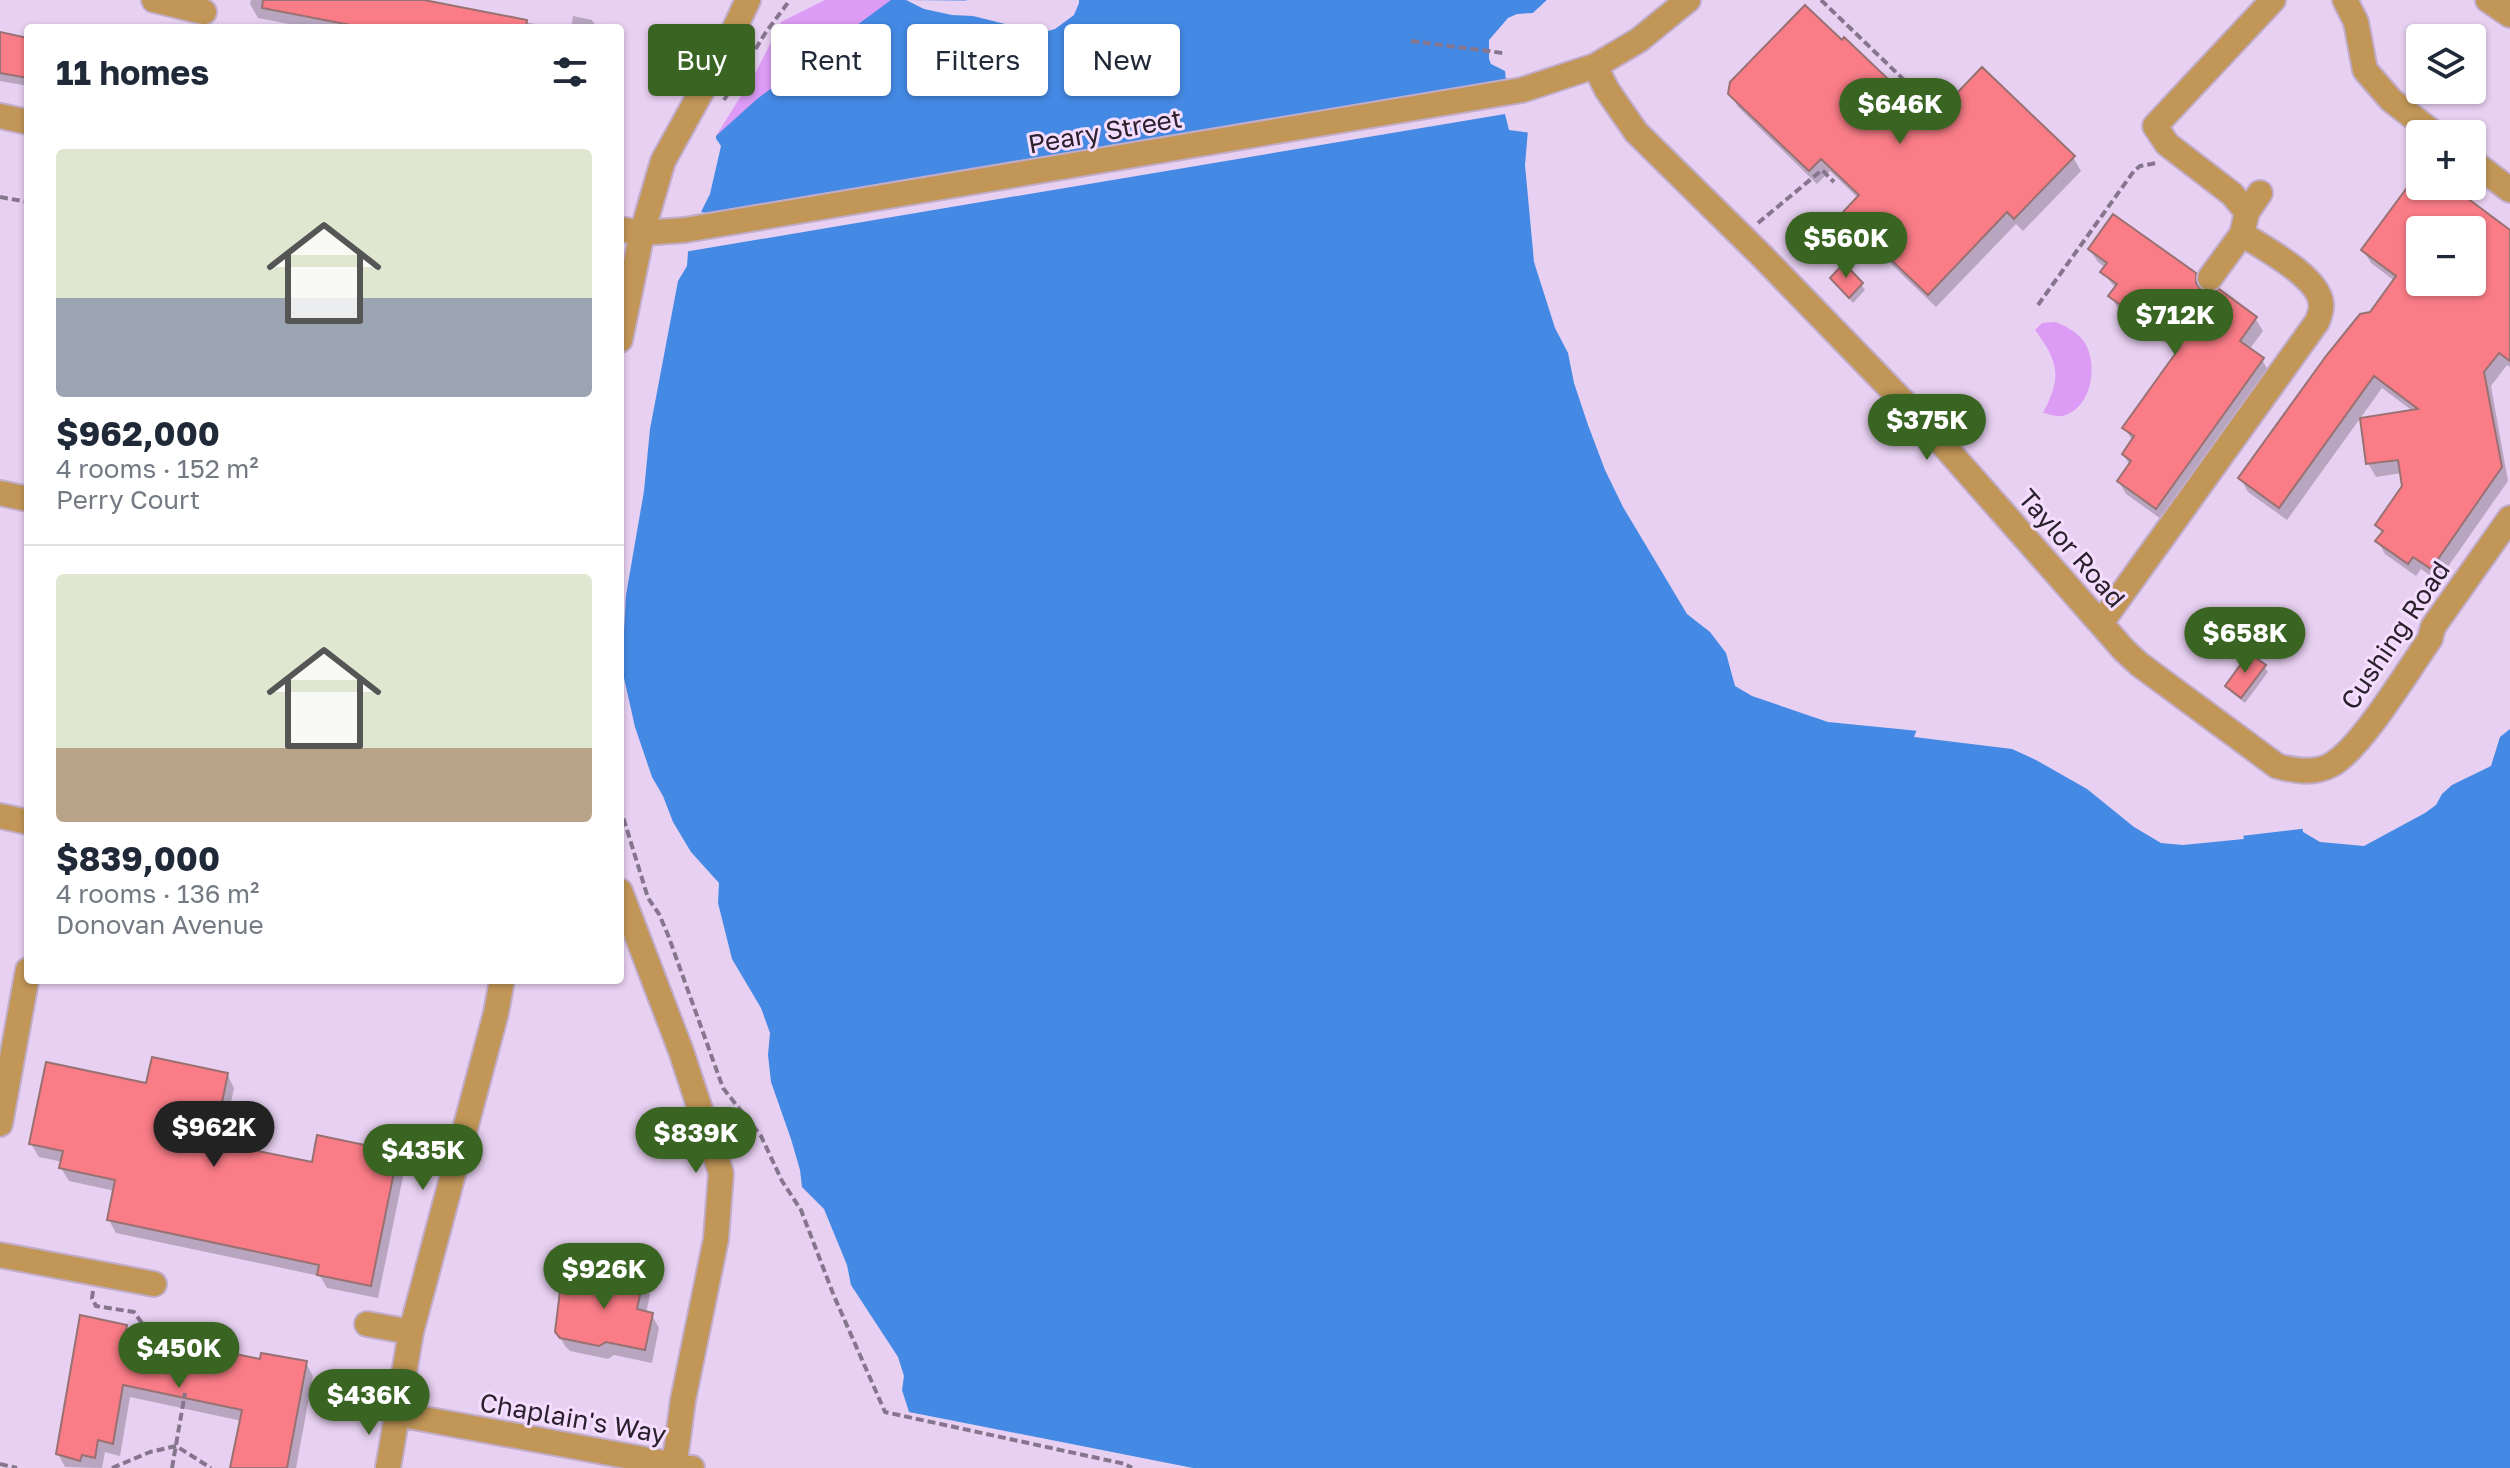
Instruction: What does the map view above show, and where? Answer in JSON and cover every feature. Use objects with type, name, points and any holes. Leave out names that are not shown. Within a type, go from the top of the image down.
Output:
[{"type":"street","points":[[154,0],[203,13]]},
{"type":"street","points":[[624,300],[631,231],[663,161],[725,49],[748,0]]},
{"type":"street","name":"Peary Street","points":[[631,231],[685,230],[1522,90],[1595,66],[1639,40],[1688,0]]},
{"type":"street","points":[[2101,623],[2317,322],[2322,304],[2315,289],[2250,213],[2214,178],[2167,144],[2155,126],[2273,0]]},
{"type":"street","points":[[2345,0],[2356,22],[2365,70],[2391,100],[2417,120]]},
{"type":"street","points":[[2488,0],[2510,15]]},
{"type":"street","name":"Taylor Road","points":[[1595,66],[1607,90],[1636,132],[1924,423],[2139,664],[2277,766],[2295,771],[2316,770]]},
{"type":"street","points":[[0,116],[24,121]]},
{"type":"street","points":[[2486,172],[2510,190]]},
{"type":"street","points":[[2210,278],[2250,213]]},
{"type":"street","points":[[0,493],[24,498]]},
{"type":"street","name":"Cushing Road","points":[[2316,770],[2330,766],[2350,752],[2510,518]]},
{"type":"street","points":[[0,816],[24,821]]},
{"type":"street","points":[[624,910],[629,933],[681,1051],[721,1173],[716,1239],[683,1400],[681,1467]]},
{"type":"street","points":[[0,1124],[25,984]]},
{"type":"street","points":[[388,1468],[411,1332],[501,984]]},
{"type":"street","points":[[0,1255],[154,1284]]},
{"type":"street","points":[[367,1324],[411,1332]]},
{"type":"street","name":"Chaplain's Way","points":[[397,1414],[681,1467]]},
{"type":"path","points":[[720,107],[766,32],[790,0]]},
{"type":"path","points":[[1821,0],[1929,104]]},
{"type":"path","points":[[1411,41],[1503,53]]},
{"type":"path","points":[[2038,305],[2134,171],[2148,164],[2170,165]]},
{"type":"path","points":[[1756,225],[1822,170],[1834,182]]},
{"type":"path","points":[[0,197],[24,201]]},
{"type":"path","points":[[624,820],[648,898],[668,935],[723,1088],[761,1136],[782,1181],[801,1210],[885,1412],[1132,1468]]},
{"type":"path","points":[[96,1273],[92,1298],[96,1306],[134,1312],[144,1326],[198,1337],[197,1346]]},
{"type":"path","points":[[172,1468],[185,1393]]},
{"type":"path","points":[[112,1468],[150,1452],[176,1446],[211,1468]]},
{"type":"path","points":[[0,1464],[17,1468]]},
{"type":"shaded area","points":[[825,0],[906,0],[882,24],[781,22]]},
{"type":"shaded area","points":[[771,42],[771,96],[809,96],[710,194],[716,136],[741,96],[755,96],[756,72]]},
{"type":"shaded area","points":[[2055,322],[2080,337],[2090,354],[2091,365],[2086,397],[2072,412],[2060,416],[2043,413],[2053,389],[2055,370],[2049,351],[2035,330],[2042,323]]},
{"type":"water","points":[[891,0],[965,0],[981,6],[1050,12],[1059,0],[1547,0],[1496,37],[1494,50],[1507,64],[1521,113],[1529,118],[1525,165],[1534,262],[1555,328],[1568,353],[1574,383],[1605,470],[1623,507],[1687,614],[1710,632],[1726,653],[1735,686],[1752,696],[1828,722],[1959,735],[2016,746],[2052,761],[2161,840],[2190,842],[2309,828],[2361,830],[2409,809],[2510,712],[2510,1468],[1193,1468],[909,1412],[902,1390],[904,1376],[898,1357],[851,1285],[847,1265],[824,1209],[802,1187],[791,1139],[771,1082],[768,1055],[770,1033],[761,1008],[732,959],[718,903],[719,883],[691,852],[652,777],[635,727],[624,678],[626,595],[644,491],[650,429],[678,281],[687,266],[688,252],[716,151],[716,136],[771,89],[771,96],[891,96],[891,24],[859,24]]},
{"type":"pier","points":[[906,0],[1014,1],[1049,8],[1055,0],[1079,0],[1074,15],[1048,31],[1048,24],[1005,24],[924,9]]},
{"type":"pier","points":[[1551,0],[1536,16],[1522,21],[1499,39],[1498,49],[1509,62],[1519,67],[1517,76],[1520,76],[1524,110],[1532,117],[1532,133],[1509,130],[1505,114],[684,252],[712,151],[713,134],[721,146],[710,194],[701,212],[713,214],[1506,80],[1505,71],[1491,64],[1489,40],[1508,18],[1533,13]]},
{"type":"pier","points":[[2510,708],[2510,729],[2500,737],[2491,766],[2452,785],[2425,813],[2364,846],[2320,842],[2303,832],[2302,824],[2326,827],[2356,820],[2362,825],[2398,802],[2408,804],[2422,794],[2429,773],[2451,761],[2464,740],[2481,723]]},
{"type":"pier","points":[[1917,729],[1960,731],[2016,742],[2054,758],[2162,836],[2189,838],[2242,831],[2244,839],[2183,845],[2161,843],[2134,827],[2087,789],[2036,760],[2012,749],[1914,737]]},
{"type":"building","points":[[263,0],[424,0],[527,20],[526,24],[345,24],[262,8]]},
{"type":"building","points":[[1805,5],[1842,40],[1844,37],[1931,120],[1982,67],[2075,156],[2014,219],[2007,212],[1928,295],[1842,213],[1859,195],[1821,159],[1809,171],[1728,94],[1730,82]]},
{"type":"building","points":[[0,32],[24,37],[24,77],[0,73]]},
{"type":"building","points":[[2406,189],[2406,200],[2470,200],[2510,230],[2510,361],[2499,353],[2484,372],[2502,467],[2431,569],[2413,557],[2408,564],[2375,541],[2383,531],[2375,525],[2402,486],[2398,460],[2366,464],[2360,418],[2418,409],[2374,376],[2279,508],[2238,478],[2326,356],[2360,314],[2370,312],[2396,276],[2361,250]]},
{"type":"building","points":[[2113,214],[2196,273],[2196,283],[2201,290],[2209,293],[2219,289],[2257,317],[2240,341],[2264,358],[2156,509],[2117,481],[2131,461],[2122,454],[2134,436],[2122,428],[2180,347],[2108,296],[2117,284],[2100,272],[2107,263],[2088,249]]},
{"type":"building","points":[[1844,263],[1863,283],[1849,298],[1830,278]]},
{"type":"building","points":[[2249,653],[2266,665],[2241,698],[2225,686]]},
{"type":"building","points":[[152,1057],[228,1073],[214,1142],[312,1162],[317,1135],[398,1152],[371,1286],[317,1275],[319,1265],[107,1220],[115,1180],[59,1168],[63,1151],[29,1144],[46,1062],[146,1083]]},
{"type":"building","points":[[582,1267],[643,1280],[637,1309],[653,1313],[645,1350],[606,1342],[599,1346],[560,1338],[555,1332],[560,1291],[576,1294]]},
{"type":"building","points":[[80,1315],[127,1325],[126,1331],[260,1359],[261,1353],[307,1361],[287,1468],[230,1468],[242,1410],[123,1385],[113,1444],[98,1440],[95,1458],[82,1455],[80,1461],[56,1454]]}]
